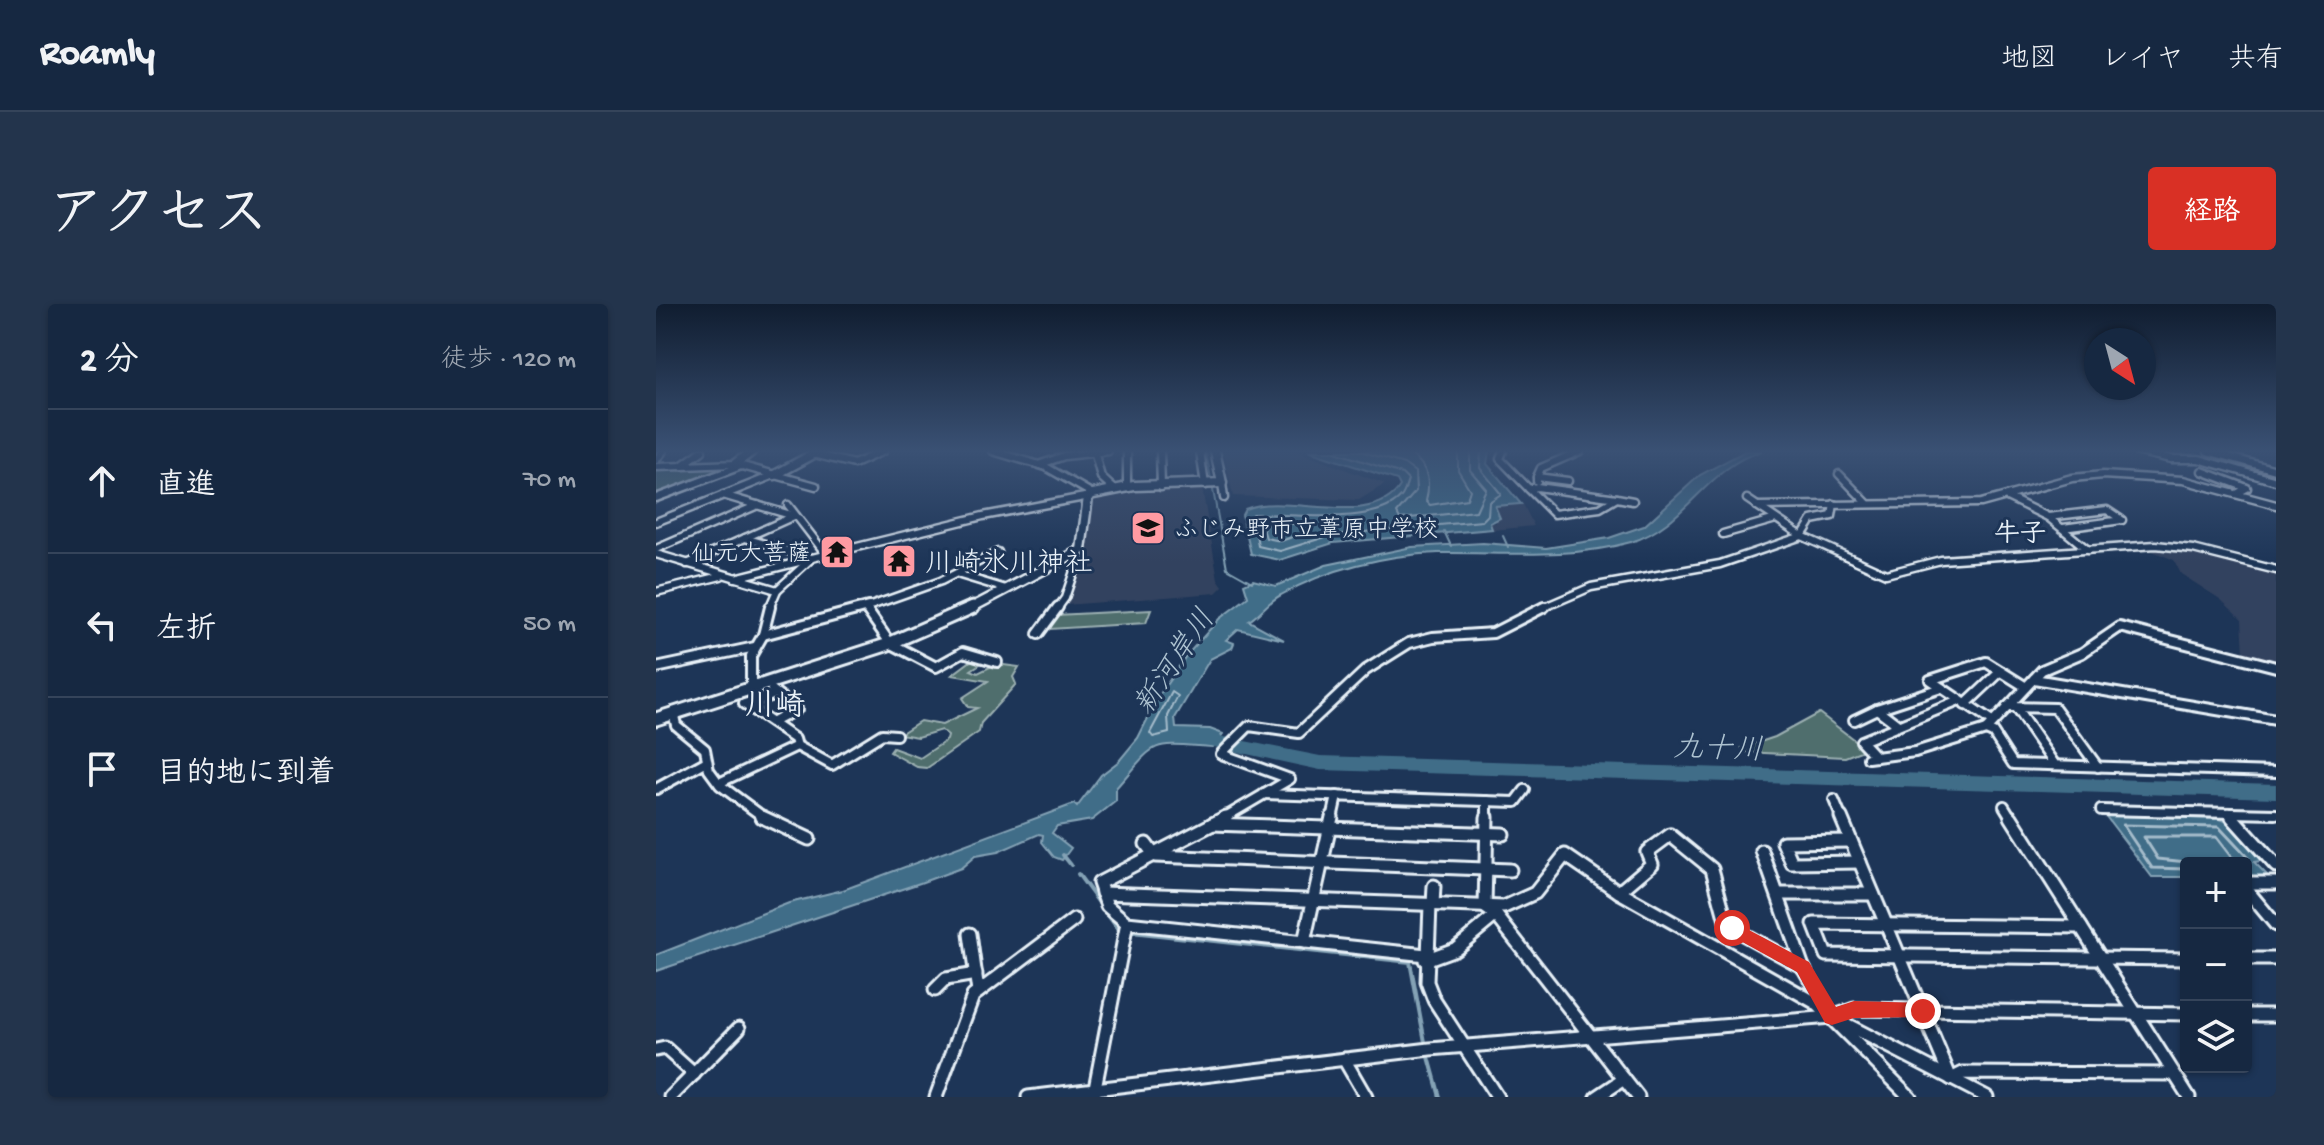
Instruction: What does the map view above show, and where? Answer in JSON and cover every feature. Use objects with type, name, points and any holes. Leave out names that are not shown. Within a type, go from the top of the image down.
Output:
[{"type":"street","points":[[656,498],[681,488]]},
{"type":"street","points":[[656,522],[741,488]]},
{"type":"street","points":[[1084,488],[1092,495]]},
{"type":"street","points":[[731,579],[825,553],[983,516],[1123,488]]},
{"type":"street","points":[[1223,488],[1224,498]]},
{"type":"street","points":[[1529,489],[1533,488]]},
{"type":"street","points":[[1545,488],[1633,501]]},
{"type":"street","points":[[1853,488],[1867,503]]},
{"type":"street","points":[[1756,506],[1981,503],[2035,488]]},
{"type":"street","points":[[2217,488],[2276,505]]},
{"type":"street","points":[[2238,493],[2247,488]]},
{"type":"street","points":[[1529,489],[1554,514],[1600,508],[1631,491]]},
{"type":"street","points":[[723,495],[794,516]]},
{"type":"street","points":[[1038,634],[1065,598],[1081,550],[1092,495]]},
{"type":"street","points":[[2006,496],[2048,517],[2089,550]]},
{"type":"street","points":[[1747,499],[1802,536],[1886,574],[1941,560],[2168,546],[2276,570]]},
{"type":"street","points":[[1496,915],[1463,946],[1445,956],[1425,957],[1127,923],[1107,906],[1099,883],[1155,856],[1290,779],[1221,754],[1249,726],[1299,733],[1366,670],[1409,643],[1433,637],[1493,633],[1591,587],[1662,577],[1756,555],[1802,536],[1812,520],[1832,516],[1834,504]]},
{"type":"street","points":[[656,553],[759,505]]},
{"type":"street","points":[[788,505],[825,553]]},
{"type":"street","points":[[2048,517],[2078,511],[2084,514],[2107,510],[2122,520],[2063,528]]},
{"type":"street","points":[[687,564],[794,516]]},
{"type":"street","points":[[1723,534],[1776,519]]},
{"type":"street","points":[[745,538],[812,558]]},
{"type":"street","points":[[656,719],[890,643],[948,620],[1081,550]]},
{"type":"street","points":[[763,635],[867,610],[960,575],[998,552]]},
{"type":"street","points":[[656,553],[721,576],[777,590]]},
{"type":"street","points":[[756,684],[751,656],[763,635],[777,590],[812,558]]},
{"type":"street","points":[[960,575],[1006,589]]},
{"type":"street","points":[[656,592],[721,576]]},
{"type":"street","points":[[867,610],[890,643],[936,667],[963,652],[997,662]]},
{"type":"street","points":[[2000,672],[1962,703],[1861,741],[1872,757],[1915,752],[1989,726],[2011,707],[2034,679],[2054,663],[2082,653],[2120,627],[2276,667]]},
{"type":"street","points":[[656,668],[755,647]]},
{"type":"street","points":[[2026,687],[1986,662],[1930,680],[1989,726],[2013,764],[2276,772]]},
{"type":"street","points":[[2034,679],[2276,720]]},
{"type":"street","points":[[756,684],[797,709],[773,722]]},
{"type":"street","points":[[1854,720],[1941,688]]},
{"type":"street","points":[[776,694],[744,704],[795,739],[797,746],[832,765],[882,734],[896,735]]},
{"type":"street","points":[[2011,707],[2055,765]]},
{"type":"street","points":[[2011,707],[2055,708],[2098,767]]},
{"type":"street","points":[[1877,709],[1898,725]]},
{"type":"street","points":[[673,712],[676,725],[705,749],[709,771],[719,783],[763,819],[809,839]]},
{"type":"street","points":[[719,783],[797,746]]},
{"type":"street","points":[[656,789],[707,761]]},
{"type":"street","points":[[1264,794],[1516,802],[1525,790]]},
{"type":"street","points":[[1304,942],[1337,796]]},
{"type":"street","points":[[1834,800],[1951,1079]]},
{"type":"street","points":[[1485,907],[1487,801]]},
{"type":"street","points":[[2004,806],[2189,1097]]},
{"type":"street","points":[[2101,810],[2276,814]]},
{"type":"street","points":[[2229,813],[2276,866]]},
{"type":"street","points":[[1212,824],[1503,834]]},
{"type":"street","points":[[1619,892],[1652,864],[1647,852],[1670,835],[1712,869],[1726,921],[1732,928],[1803,967]]},
{"type":"street","points":[[1851,841],[1783,842],[1792,863],[1860,862]]},
{"type":"street","points":[[1146,844],[1155,856]]},
{"type":"street","points":[[1762,851],[1803,967],[1832,1017],[1987,1097]]},
{"type":"street","points":[[1102,893],[1504,907],[1528,898],[1565,855],[1619,892],[1816,1003],[1910,1097]]},
{"type":"street","points":[[1155,856],[1510,870]]},
{"type":"street","points":[[2252,883],[2276,883]]},
{"type":"street","points":[[1434,886],[1425,957],[1427,982],[1434,1000],[1497,1097]]},
{"type":"street","points":[[1778,894],[1873,894]]},
{"type":"street","points":[[2252,896],[2276,925]]},
{"type":"street","points":[[1485,907],[1496,915],[1638,1097]]},
{"type":"street","points":[[936,1097],[973,996],[1074,920]]},
{"type":"street","points":[[1095,1088],[1127,923]]},
{"type":"street","points":[[2081,927],[1814,924],[1826,955],[2180,959]]},
{"type":"street","points":[[970,934],[978,992]]},
{"type":"street","points":[[2252,959],[2276,959]]},
{"type":"street","points":[[935,990],[946,979],[976,974]]},
{"type":"street","points":[[1028,1097],[1465,1046],[1832,1017],[1854,1009],[2180,1014]]},
{"type":"street","points":[[2252,1015],[2276,1015]]},
{"type":"street","points":[[671,1097],[739,1028]]},
{"type":"street","points":[[656,1050],[665,1048],[694,1074]]},
{"type":"street","points":[[1344,1059],[1366,1097]]},
{"type":"street","points":[[1951,1079],[1963,1073],[2174,1074]]},
{"type":"street","points":[[1597,1097],[1624,1079]]},
{"type":"shaded area","name":"ふじみ野市立葦原中学校","points":[[1150,488],[1202,488],[1218,579],[1223,586],[1216,593],[1065,605],[1083,556],[1092,500],[1108,494]]},
{"type":"shaded area","points":[[1231,488],[1378,488],[1359,500],[1233,496]]},
{"type":"shaded area","points":[[1523,504],[1534,526],[1493,530],[1490,523],[1496,523],[1494,506]]},
{"type":"shaded area","points":[[2145,548],[2178,548],[2276,571],[2276,661],[2244,654],[2242,619],[2220,599],[2181,574],[2174,560]]},
{"type":"green space","points":[[656,488],[680,488],[656,497]]},
{"type":"green space","points":[[1151,610],[1146,623],[1050,629],[1056,615]]},
{"type":"green space","points":[[976,657],[983,662],[971,670],[978,673],[996,664],[1019,667],[1013,677],[1016,684],[981,723],[979,732],[927,768],[917,767],[890,752],[893,748],[920,758],[947,740],[948,736],[941,730],[918,737],[900,734],[920,721],[942,725],[977,708],[968,707],[962,698],[988,681],[952,675]]},
{"type":"green space","points":[[1819,713],[1866,749],[1845,757],[1745,752],[1742,748],[1775,737]]},
{"type":"water","points":[[1398,488],[1507,488],[1521,504],[1495,506],[1500,518],[1490,523],[1492,529],[1333,543],[1280,560],[1251,554],[1242,515],[1245,509],[1283,504],[1350,508],[1370,506],[1387,499]]},
{"type":"water","points":[[1686,488],[1705,488],[1667,523],[1650,534],[1607,548],[1559,553],[1438,553],[1398,557],[1357,565],[1299,586],[1277,598],[1249,621],[1284,640],[1238,629],[1226,640],[1234,643],[1232,648],[1210,659],[1175,718],[1176,728],[1210,729],[1223,734],[1212,747],[1165,745],[1148,752],[1116,788],[1116,801],[1092,820],[1057,826],[1052,833],[1071,848],[1062,860],[1054,857],[1042,842],[1043,835],[1039,834],[998,852],[975,856],[961,868],[920,883],[656,971],[656,955],[789,903],[843,890],[1074,804],[1077,807],[1101,775],[1119,761],[1138,738],[1160,694],[1186,656],[1219,619],[1248,597],[1244,584],[1253,580],[1276,586],[1326,565],[1412,547],[1483,543],[1546,548],[1609,538],[1644,526]]},
{"type":"water","points":[[2105,815],[2220,819],[2228,822],[2261,861],[2254,862],[2269,877],[2252,877],[2252,857],[2180,857],[2180,877],[2152,877]]},
{"type":"waterway","points":[[1213,488],[1227,568],[1252,582]]},
{"type":"waterway","points":[[1444,531],[1451,546]]},
{"type":"waterway","points":[[1503,536],[1508,547]]},
{"type":"waterway","name":"九十川","points":[[1194,737],[1320,763],[2276,791]]},
{"type":"waterway","points":[[1063,855],[1071,865]]},
{"type":"waterway","points":[[1078,874],[1118,929]]},
{"type":"waterway","points":[[1131,932],[1410,962],[1425,1042]]},
{"type":"waterway","points":[[1429,1057],[1440,1097]]},
{"type":"place","name":"ふじみ野市立葦原中学校","points":[[1148,528]]},
{"type":"place","name":"仙元大菩薩","points":[[837,552]]},
{"type":"place","name":"川崎氷川神社","points":[[899,561]]},
{"type":"district","name":"牛子","points":[[2020,532]]},
{"type":"district","name":"川崎","points":[[775,704]]},
{"type":"route","points":[[1732,928],[1803,967],[1832,1017],[1854,1009],[1923,1011]]},
{"type":"water label","name":"新河岸川","points":[[1173,661]]}]
